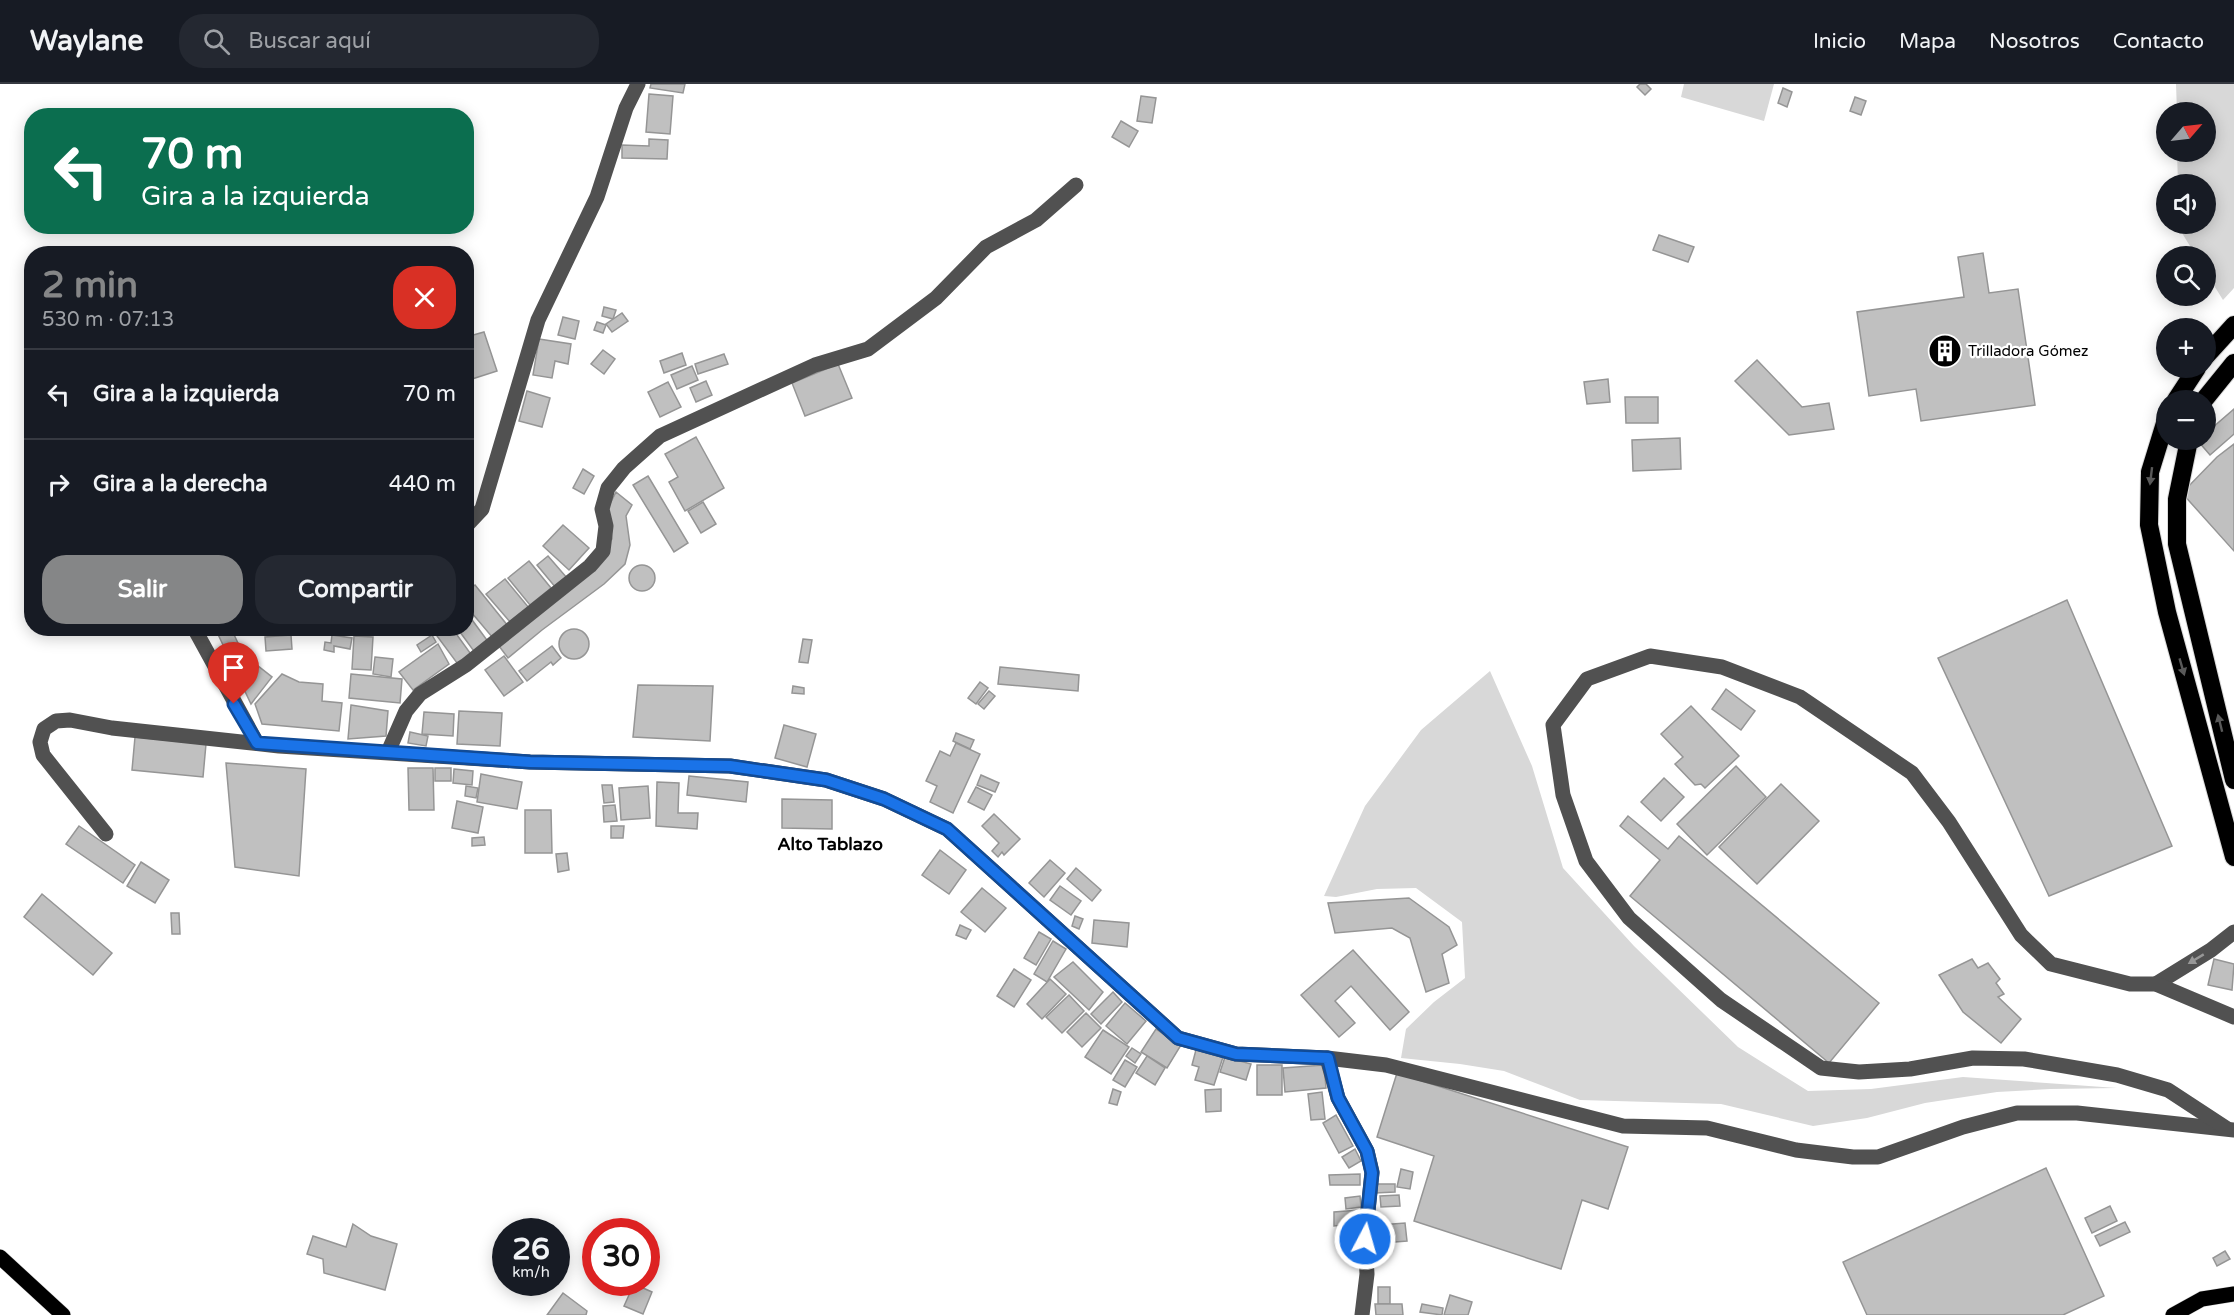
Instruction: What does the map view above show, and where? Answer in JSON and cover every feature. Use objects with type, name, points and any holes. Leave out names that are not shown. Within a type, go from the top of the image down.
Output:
[{"type":"highway","points":[[2216,345],[2234,325]]},
{"type":"highway","points":[[2212,390],[2234,363]]},
{"type":"highway","points":[[2157,450],[2150,472],[2149,525],[2167,612],[2234,857]]},
{"type":"highway","points":[[2187,450],[2177,499],[2177,544],[2234,780]]},
{"type":"main road","points":[[0,1257],[63,1315]]},
{"type":"main road","points":[[2173,1315],[2202,1299],[2234,1294]]},
{"type":"street","points":[[474,518],[482,509],[538,320],[597,197],[626,108],[638,84]]},
{"type":"street","points":[[388,752],[397,726],[420,694],[466,665],[590,566],[603,551],[606,526],[602,509],[608,488],[624,468],[660,436],[815,365],[868,349],[936,298],[986,247],[1036,220],[1076,185]]},
{"type":"street","points":[[198,636],[257,743]]},
{"type":"street","points":[[2231,1130],[2168,1090],[2117,1075],[2024,1059],[1973,1058],[1910,1070],[1869,1072],[1821,1068],[1721,1000],[1629,918],[1586,861],[1563,795],[1553,725],[1587,680],[1650,656],[1722,668],[1800,698],[1912,773],[1949,822],[2022,935],[2051,964],[2130,984],[2156,984],[2234,1017]]},
{"type":"street","points":[[106,834],[43,755],[40,742],[44,729],[56,721],[70,720],[112,728],[257,743],[530,762],[730,766],[826,780],[884,799],[947,829],[1178,1038],[1236,1054],[1328,1058],[1386,1065],[1623,1126],[1707,1128],[1796,1150],[1852,1157],[1878,1157],[1963,1127],[2016,1113],[2077,1113],[2231,1130]]},
{"type":"street","points":[[2156,984],[2211,950],[2234,932]]},
{"type":"street","points":[[1328,1058],[1338,1098],[1367,1151],[1372,1173],[1365,1239],[1367,1274],[1362,1315]]},
{"type":"shaded area","points":[[1684,84],[1774,84],[1764,121],[1681,97]]},
{"type":"shaded area","points":[[2176,84],[2234,84],[2234,288],[2223,300],[2216,289],[2216,246],[2190,246],[2183,234],[2216,234],[2216,174],[2178,174],[2177,162],[2216,162],[2216,102],[2177,102]]},
{"type":"shaded area","points":[[1490,671],[1532,766],[1563,868],[1634,946],[1738,1047],[1808,1091],[1871,1089],[1963,1077],[2117,1088],[1997,1092],[1925,1103],[1867,1118],[1813,1126],[1721,1104],[1580,1100],[1504,1071],[1401,1058],[1406,1029],[1434,1002],[1465,978],[1462,922],[1416,888],[1377,889],[1336,897],[1324,896],[1365,806],[1421,730]]},
{"type":"building","points":[[651,84],[685,84],[683,93],[650,88]]},
{"type":"building","points":[[1640,84],[1646,84],[1651,89],[1645,95],[1637,87]]},
{"type":"building","points":[[1783,88],[1792,92],[1787,107],[1778,103]]},
{"type":"building","points":[[649,94],[673,96],[670,134],[646,132]]},
{"type":"building","points":[[1141,96],[1156,98],[1152,123],[1137,121]]},
{"type":"building","points":[[1855,97],[1866,101],[1861,115],[1850,111]]},
{"type":"building","points":[[1121,121],[1138,131],[1129,147],[1112,137]]},
{"type":"building","points":[[649,139],[668,140],[667,159],[622,158],[622,145],[649,146]]},
{"type":"building","points":[[1659,235],[1694,247],[1688,262],[1653,250]]},
{"type":"building","name":"Trilladora Gómez","points":[[1983,253],[1989,293],[2018,289],[2035,405],[1921,421],[1916,389],[1869,396],[1857,312],[1964,297],[1958,257]]},
{"type":"building","points":[[604,307],[616,310],[613,319],[602,316]]},
{"type":"building","points":[[622,313],[628,321],[612,332],[606,324]]},
{"type":"building","points":[[563,317],[579,321],[575,339],[558,335]]},
{"type":"building","points":[[597,322],[606,325],[603,333],[594,330]]},
{"type":"building","points":[[484,332],[497,371],[474,378],[474,335]]},
{"type":"building","points":[[539,339],[571,344],[568,364],[555,361],[552,378],[533,375]]},
{"type":"building","points":[[603,350],[615,359],[604,374],[591,364]]},
{"type":"building","points":[[682,353],[686,365],[664,373],[660,361]]},
{"type":"building","points":[[724,354],[728,364],[698,374],[695,364]]},
{"type":"building","points":[[1757,360],[1802,407],[1829,403],[1834,429],[1789,435],[1735,381]]},
{"type":"building","points":[[838,364],[852,398],[805,416],[792,383]]},
{"type":"building","points":[[692,366],[698,380],[677,389],[671,375]]},
{"type":"building","points":[[1608,379],[1610,402],[1587,404],[1584,382]]},
{"type":"building","points":[[706,381],[712,395],[696,402],[690,388]]},
{"type":"building","points":[[668,382],[681,407],[660,417],[648,392]]},
{"type":"building","points":[[527,391],[550,398],[542,427],[519,421]]},
{"type":"building","points":[[1625,397],[1658,397],[1658,423],[1626,423]]},
{"type":"building","points":[[2234,409],[2234,434],[2216,450],[2216,425]]},
{"type":"building","points":[[696,437],[724,488],[685,511],[669,482],[678,477],[665,454]]},
{"type":"building","points":[[1680,438],[1681,469],[1633,471],[1632,440]]},
{"type":"building","points":[[2234,444],[2234,551],[2182,493],[2217,457]]},
{"type":"building","points":[[2206,450],[2216,450],[2210,455]]},
{"type":"building","points":[[583,469],[594,476],[584,494],[573,488]]},
{"type":"building","points":[[648,476],[688,543],[674,552],[633,485]]},
{"type":"building","points":[[616,492],[632,505],[626,516],[630,545],[625,564],[604,584],[508,658],[499,646],[612,539],[608,508]]},
{"type":"building","points":[[703,502],[716,524],[701,533],[688,511]]},
{"type":"building","points":[[563,525],[589,548],[569,570],[543,546]]},
{"type":"building","points":[[548,556],[567,578],[556,588],[537,565]]},
{"type":"building","points":[[529,561],[551,588],[530,605],[508,578]]},
{"type":"building","points":[[642,565],[651,569],[655,578],[651,587],[642,591],[633,587],[629,578],[633,569]]},
{"type":"building","points":[[505,579],[529,608],[511,623],[486,594]]},
{"type":"building","points":[[474,586],[508,626],[493,638],[474,615]]},
{"type":"building","points":[[2067,600],[2172,846],[2049,896],[1938,658]]},
{"type":"building","points":[[474,623],[489,643],[476,654],[463,636],[474,636]]},
{"type":"building","points":[[574,629],[585,633],[589,644],[585,655],[574,659],[563,655],[559,644],[563,633]]},
{"type":"building","points":[[219,636],[235,636],[243,654],[272,677],[251,704]]},
{"type":"building","points":[[291,636],[292,649],[266,651],[265,637]]},
{"type":"building","points":[[332,636],[352,638],[350,649],[334,646],[334,652],[324,650],[325,642],[331,643]]},
{"type":"building","points":[[354,636],[373,637],[371,670],[352,669]]},
{"type":"building","points":[[430,636],[436,642],[421,652],[417,645]]},
{"type":"building","points":[[437,636],[458,636],[473,657],[460,667]]},
{"type":"building","points":[[803,639],[812,640],[808,663],[799,662]]},
{"type":"building","points":[[438,644],[449,664],[413,690],[399,672]]},
{"type":"building","points":[[552,646],[561,658],[553,665],[551,662],[527,681],[519,671]]},
{"type":"building","points":[[504,656],[523,682],[504,696],[485,670]]},
{"type":"building","points":[[375,657],[393,659],[391,677],[373,674]]},
{"type":"building","points":[[1000,667],[1079,675],[1078,691],[998,684]]},
{"type":"building","points":[[282,674],[299,682],[323,684],[322,701],[342,703],[339,731],[262,724],[255,704]]},
{"type":"building","points":[[351,674],[402,679],[400,703],[349,698]]},
{"type":"building","points":[[980,682],[988,688],[976,704],[968,698]]},
{"type":"building","points":[[638,685],[713,686],[710,741],[633,737]]},
{"type":"building","points":[[793,686],[804,688],[804,694],[792,693]]},
{"type":"building","points":[[1726,689],[1755,711],[1741,730],[1712,709]]},
{"type":"building","points":[[989,691],[995,696],[984,709],[978,704]]},
{"type":"building","points":[[351,705],[388,711],[386,736],[348,739]]},
{"type":"building","points":[[1691,706],[1739,756],[1705,788],[1701,784],[1695,785],[1675,764],[1683,757],[1661,734]]},
{"type":"building","points":[[459,711],[502,713],[500,746],[457,744]]},
{"type":"building","points":[[424,712],[454,714],[453,736],[422,734]]},
{"type":"building","points":[[784,725],[816,734],[807,767],[775,758]]},
{"type":"building","points":[[410,732],[428,736],[426,746],[408,743]]},
{"type":"building","points":[[956,733],[974,740],[970,749],[953,741]]},
{"type":"building","points":[[135,737],[206,744],[203,777],[132,770]]},
{"type":"building","points":[[956,743],[980,754],[953,813],[930,802],[937,786],[926,781],[940,751],[950,756]]},
{"type":"building","points":[[226,763],[306,769],[299,876],[235,867]]},
{"type":"building","points":[[1736,766],[1766,797],[1707,855],[1677,824]]},
{"type":"building","points":[[408,768],[433,768],[434,810],[409,810]]},
{"type":"building","points":[[435,768],[451,768],[451,781],[435,781]]},
{"type":"building","points":[[454,769],[473,771],[472,785],[453,783]]},
{"type":"building","points":[[481,774],[522,782],[517,809],[477,802]]},
{"type":"building","points":[[981,775],[999,783],[995,792],[977,785]]},
{"type":"building","points":[[689,776],[748,782],[746,802],[687,795]]},
{"type":"building","points":[[1664,778],[1684,797],[1661,821],[1641,802]]},
{"type":"building","points":[[657,782],[679,783],[678,813],[698,813],[697,829],[656,826]]},
{"type":"building","points":[[1781,784],[1819,821],[1757,884],[1719,847]]},
{"type":"building","points":[[602,785],[612,785],[614,802],[604,803]]},
{"type":"building","points":[[466,786],[478,788],[476,798],[465,796]]},
{"type":"building","points":[[648,786],[650,818],[621,820],[619,788]]},
{"type":"building","points":[[976,787],[992,795],[984,810],[968,802]]},
{"type":"building","points":[[782,799],[832,800],[832,829],[782,828]]},
{"type":"building","points":[[457,801],[483,807],[478,833],[452,828]]},
{"type":"building","points":[[615,805],[617,821],[604,822],[603,806]]},
{"type":"building","points":[[525,810],[551,810],[552,853],[525,853]]},
{"type":"building","points":[[994,814],[1020,839],[1004,855],[1002,852],[998,857],[992,851],[999,843],[982,826]]},
{"type":"building","points":[[1628,816],[1668,849],[1679,836],[1879,1003],[1829,1063],[1630,896],[1660,860],[1620,826]]},
{"type":"building","points":[[79,826],[135,865],[123,883],[66,844]]},
{"type":"building","points":[[611,826],[624,826],[623,838],[611,838]]},
{"type":"building","points":[[484,837],[485,845],[472,846],[472,838]]},
{"type":"building","points":[[940,850],[966,870],[949,894],[922,875]]},
{"type":"building","points":[[567,853],[569,870],[558,872],[556,854]]},
{"type":"building","points":[[1050,860],[1065,873],[1044,897],[1029,883]]},
{"type":"building","points":[[141,862],[169,880],[155,903],[127,886]]},
{"type":"building","points":[[1076,868],[1101,890],[1092,901],[1067,879]]},
{"type":"building","points":[[1060,886],[1081,901],[1071,915],[1050,900]]},
{"type":"building","points":[[982,888],[1006,908],[985,932],[961,912]]},
{"type":"building","points":[[42,894],[112,953],[93,975],[24,917]]},
{"type":"building","points":[[1409,898],[1449,927],[1457,945],[1442,954],[1449,983],[1426,992],[1410,938],[1392,928],[1335,933],[1328,903]]},
{"type":"building","points":[[171,913],[179,913],[180,934],[172,934]]},
{"type":"building","points":[[1075,916],[1083,919],[1079,929],[1072,926]]},
{"type":"building","points":[[1094,920],[1129,923],[1127,947],[1092,943]]},
{"type":"building","points":[[960,925],[971,930],[966,939],[956,935]]},
{"type":"building","points":[[1039,932],[1051,939],[1036,965],[1024,958]]},
{"type":"building","points":[[1053,941],[1066,949],[1047,982],[1034,974]]},
{"type":"building","points":[[1353,950],[1409,1012],[1390,1030],[1351,986],[1335,1001],[1355,1023],[1339,1037],[1301,995]]},
{"type":"building","points":[[1972,959],[1978,968],[1988,963],[2000,979],[1996,983],[2004,994],[1998,997],[2021,1019],[2001,1043],[1963,1012],[1939,975]]},
{"type":"building","points":[[2214,959],[2234,964],[2232,990],[2208,985]]},
{"type":"building","points":[[1073,962],[1103,992],[1089,1010],[1054,977]]},
{"type":"building","points":[[1014,969],[1031,980],[1014,1007],[997,996]]},
{"type":"building","points":[[1050,979],[1066,994],[1042,1019],[1027,1004]]},
{"type":"building","points":[[1113,992],[1122,1002],[1101,1024],[1091,1014]]},
{"type":"building","points":[[1069,995],[1084,1011],[1062,1033],[1046,1017]]},
{"type":"building","points":[[1125,1003],[1146,1021],[1127,1044],[1106,1026]]},
{"type":"building","points":[[1086,1013],[1101,1028],[1082,1047],[1067,1032]]},
{"type":"building","points":[[1156,1029],[1181,1045],[1167,1068],[1141,1052]]},
{"type":"building","points":[[1103,1030],[1129,1047],[1111,1074],[1085,1057]]},
{"type":"building","points":[[1197,1046],[1224,1054],[1214,1085],[1195,1080],[1199,1067],[1192,1065]]},
{"type":"building","points":[[1132,1048],[1141,1054],[1135,1063],[1126,1056]]},
{"type":"building","points":[[1147,1056],[1165,1068],[1155,1085],[1136,1073]]},
{"type":"building","points":[[1225,1057],[1251,1064],[1246,1080],[1220,1072]]},
{"type":"building","points":[[1125,1060],[1137,1067],[1125,1087],[1113,1080]]},
{"type":"building","points":[[1257,1065],[1282,1065],[1282,1095],[1257,1095]]},
{"type":"building","points":[[1324,1065],[1326,1088],[1285,1092],[1283,1068]]},
{"type":"building","points":[[1397,1073],[1628,1147],[1608,1209],[1582,1200],[1561,1269],[1414,1221],[1434,1156],[1377,1137]]},
{"type":"building","points":[[1113,1089],[1121,1092],[1117,1105],[1109,1103]]},
{"type":"building","points":[[1221,1089],[1221,1111],[1206,1112],[1205,1090]]},
{"type":"building","points":[[1322,1092],[1325,1119],[1311,1120],[1308,1094]]},
{"type":"building","points":[[1336,1115],[1353,1146],[1339,1153],[1323,1123]]},
{"type":"building","points":[[1355,1149],[1361,1161],[1349,1168],[1342,1157]]},
{"type":"building","points":[[2046,1168],[2104,1296],[2063,1315],[1867,1315],[1843,1262]]},
{"type":"building","points":[[1401,1169],[1413,1172],[1410,1189],[1397,1187]]},
{"type":"building","points":[[1360,1174],[1360,1185],[1330,1185],[1329,1175]]},
{"type":"building","points":[[1375,1184],[1395,1184],[1395,1192],[1375,1193]]},
{"type":"building","points":[[1399,1195],[1400,1206],[1381,1207],[1380,1196]]},
{"type":"building","points":[[1360,1196],[1361,1207],[1346,1209],[1345,1198]]},
{"type":"building","points":[[2110,1206],[2117,1221],[2092,1233],[2085,1218]]},
{"type":"building","points":[[1359,1210],[1361,1223],[1334,1226],[1334,1212]]},
{"type":"building","points":[[2125,1222],[2130,1232],[2100,1246],[2095,1236]]},
{"type":"building","points":[[1405,1223],[1407,1241],[1382,1243],[1380,1225]]},
{"type":"building","points":[[353,1224],[371,1236],[397,1244],[385,1290],[324,1273],[323,1259],[307,1254],[313,1236],[346,1247]]},
{"type":"building","points":[[2225,1251],[2230,1259],[2217,1266],[2213,1258]]},
{"type":"building","points":[[1378,1287],[1390,1287],[1390,1304],[1378,1304]]},
{"type":"building","points":[[1450,1295],[1472,1302],[1468,1315],[1444,1315]]},
{"type":"building","points":[[561,1296],[567,1296],[587,1311],[586,1315],[547,1315]]},
{"type":"building","points":[[629,1296],[650,1296],[643,1314],[624,1306]]},
{"type":"building","points":[[1375,1304],[1402,1304],[1403,1315],[1376,1315]]},
{"type":"building","points":[[1422,1304],[1443,1308],[1442,1315],[1420,1312]]},
{"type":"place","name":"Trilladora Gómez","points":[[1945,351]]},
{"type":"district","name":"Alto Tablazo","points":[[830,844]]},
{"type":"route","points":[[234,704],[257,743],[530,762],[730,766],[826,780],[884,799],[947,829],[1178,1038],[1236,1054],[1328,1058],[1338,1098],[1367,1151],[1372,1173],[1365,1239]]}]
